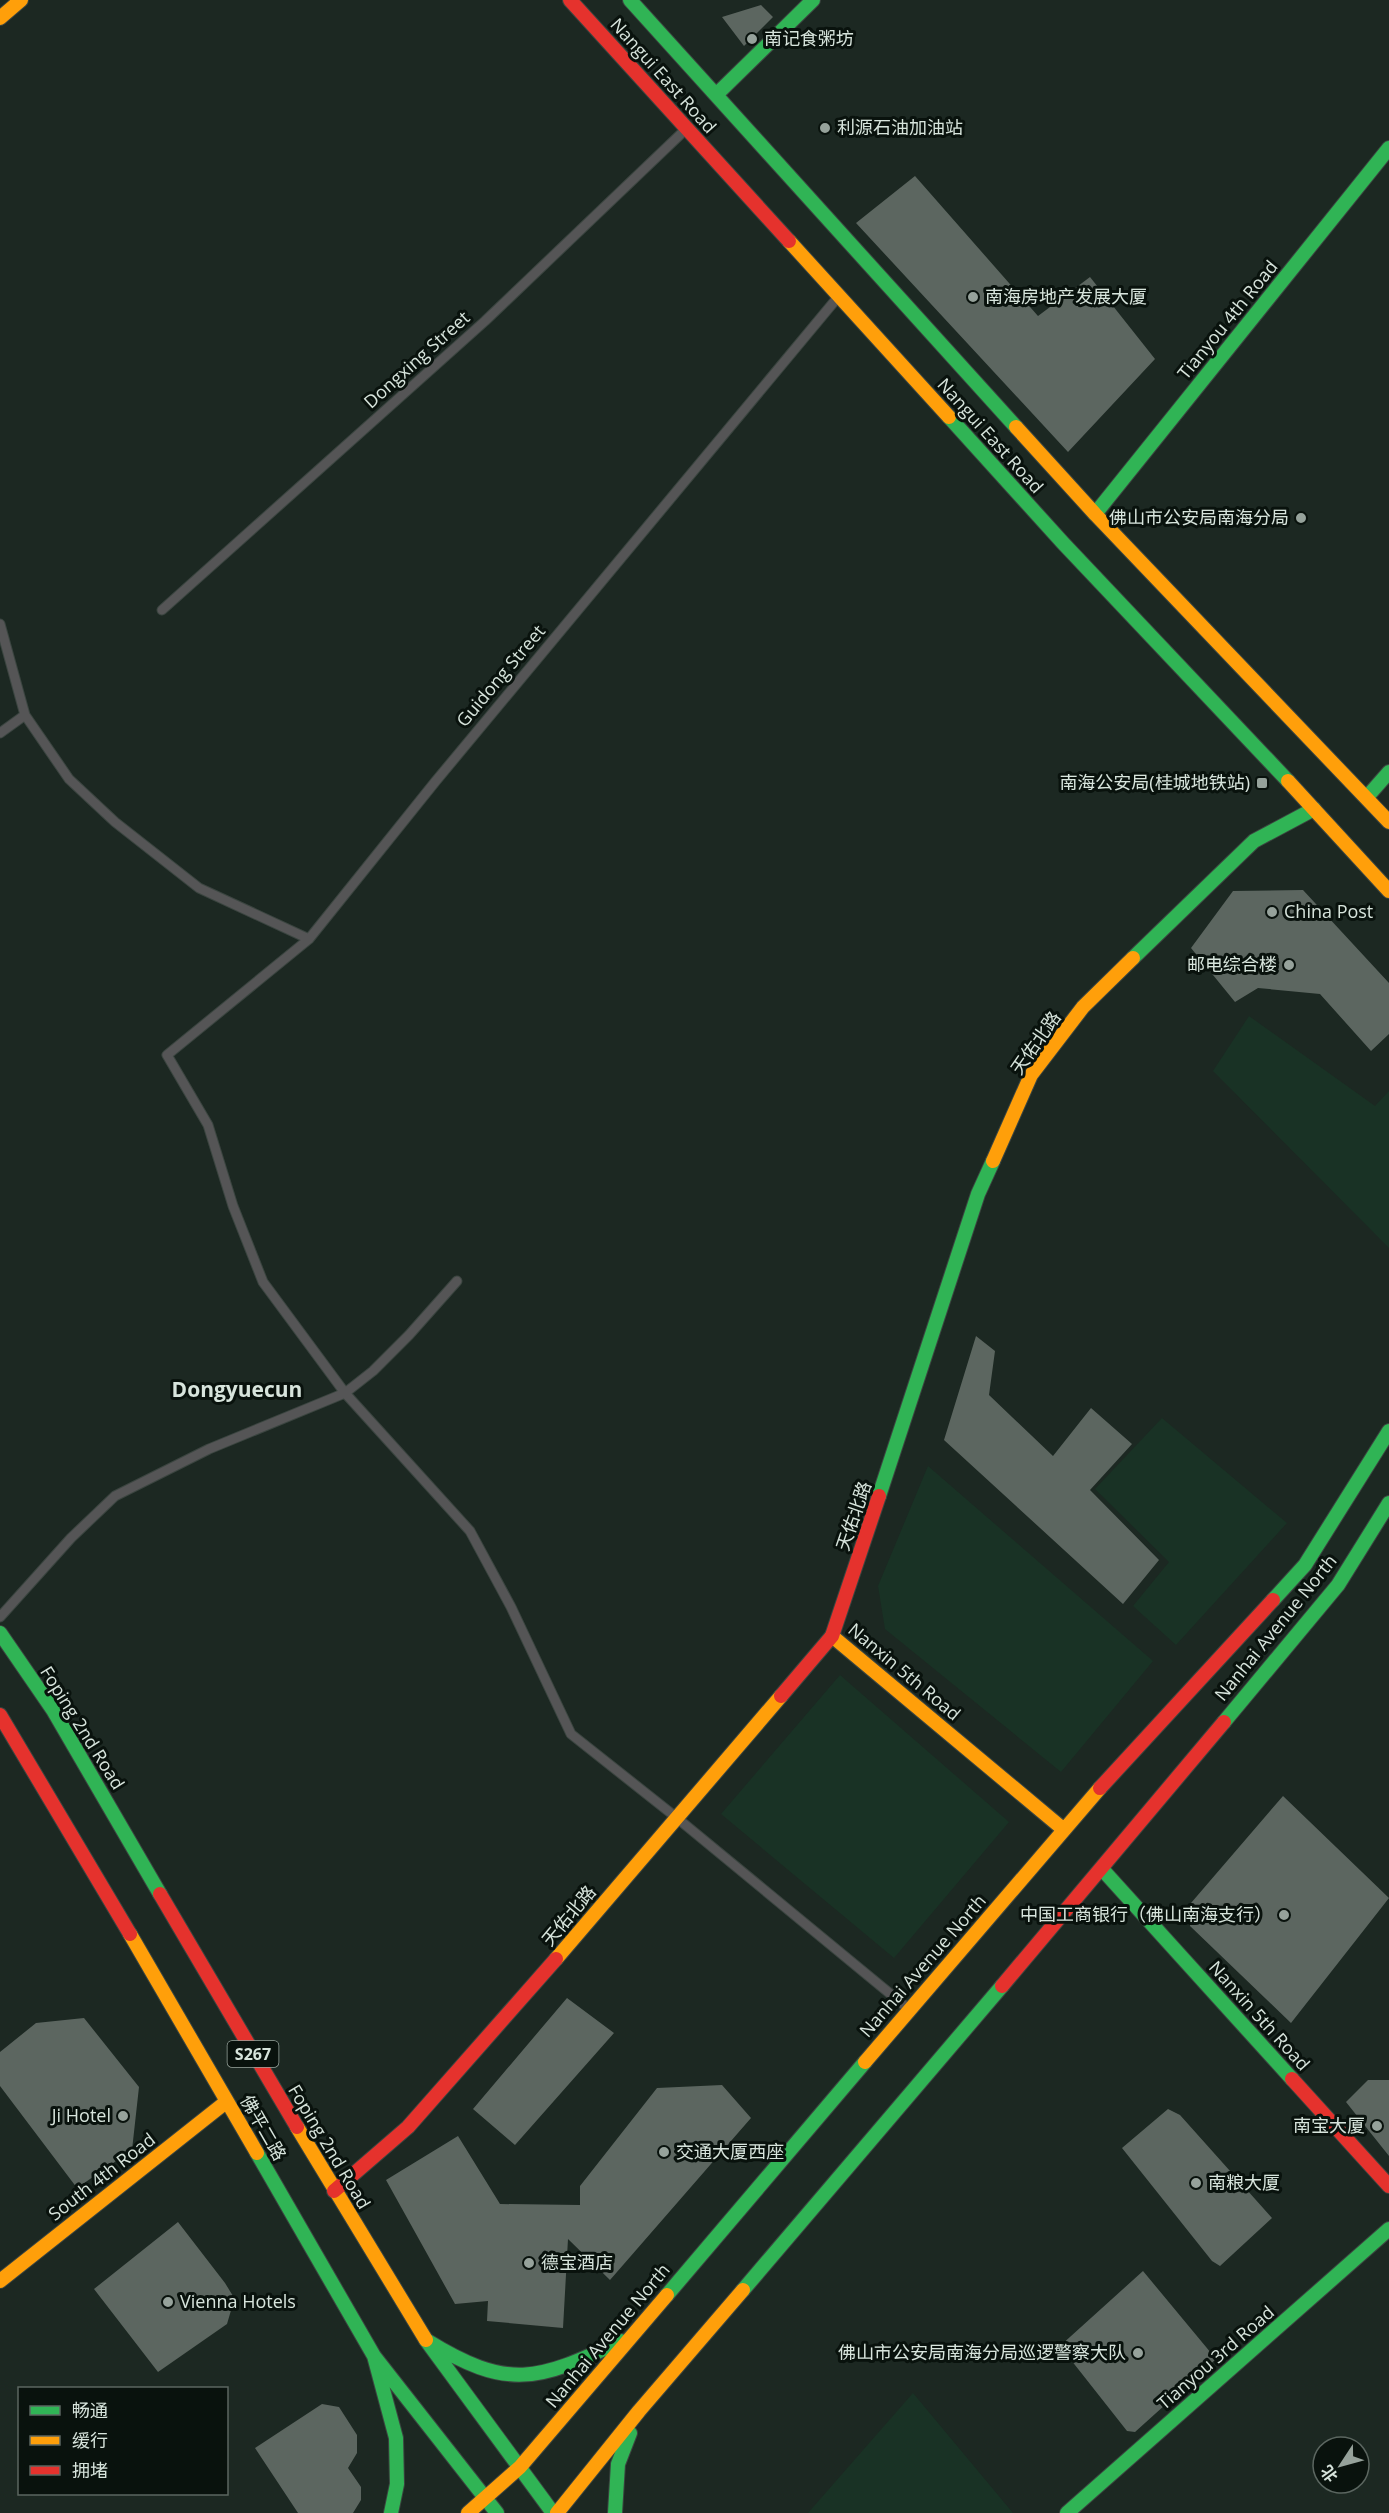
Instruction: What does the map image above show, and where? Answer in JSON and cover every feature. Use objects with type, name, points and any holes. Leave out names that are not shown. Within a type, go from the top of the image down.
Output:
[{"type":"main road","points":[[0,18],[21,0]]},
{"type":"main road","name":"Nangui East Road","points":[[570,0],[1063,543],[1314,808],[1389,891]]},
{"type":"main road","name":"Nangui East Road","points":[[630,0],[1095,514],[1389,822]]},
{"type":"main road","points":[[717,94],[813,0]]},
{"type":"main road","name":"Tianyou 4th Road","points":[[1095,514],[1389,148]]},
{"type":"main road","points":[[1367,797],[1389,772]]},
{"type":"main road","name":"天佑北路","points":[[333,2191],[408,2127],[503,2022],[832,1635],[978,1194],[1031,1076],[1083,1007],[1254,841],[1314,808]]},
{"type":"main road","name":"Nanhai Avenue North","points":[[468,2513],[520,2467],[1063,1829],[1305,1566],[1389,1431]]},
{"type":"main road","name":"Nanhai Avenue North","points":[[555,2513],[639,2411],[1102,1869],[1338,1585],[1389,1503]]},
{"type":"main road","name":"Foping 2nd Road","points":[[0,1633],[53,1710],[333,2191],[426,2340],[468,2400],[555,2513]]},
{"type":"main road","name":"Nanxin 5th Road","points":[[832,1635],[1063,1829]]},
{"type":"main road","name":"佛平二路","points":[[0,1715],[374,2356],[497,2513]]},
{"type":"main road","name":"Nanxin 5th Road","points":[[1102,1869],[1389,2186]]},
{"type":"main road","name":"South 4th Road","points":[[0,2281],[226,2102]]},
{"type":"main road","name":"Tianyou 3rd Road","points":[[1067,2513],[1389,2229]]},
{"type":"main road","points":[[426,2340],[467,2364],[496,2374],[532,2377],[570,2365],[631,2337]]},
{"type":"main road","points":[[374,2356],[396,2438],[397,2484],[391,2513]]},
{"type":"main road","points":[[615,2513],[618,2464],[639,2411]]},
{"type":"lane","name":"Dongxing Street","points":[[162,609],[485,321],[686,128]]},
{"type":"lane","name":"Guidong Street","points":[[345,1393],[263,1282],[233,1206],[208,1125],[167,1055],[309,939],[442,772],[839,295]]},
{"type":"lane","points":[[0,624],[25,715],[69,779],[115,822],[199,888],[309,939]]},
{"type":"lane","points":[[0,733],[25,715]]},
{"type":"lane","points":[[0,1617],[71,1538],[115,1496],[209,1449],[345,1393],[373,1371],[409,1335],[457,1281]]},
{"type":"lane","points":[[345,1393],[470,1531],[511,1607],[571,1734],[677,1818],[909,2010]]},
{"type":"shaded area","points":[[1249,1016],[1375,1106],[1389,1091],[1389,1248],[1213,1071]]},
{"type":"shaded area","points":[[1162,1418],[1287,1523],[1176,1645],[1133,1606],[1169,1562],[1095,1489]]},
{"type":"shaded area","points":[[928,1466],[1153,1661],[1061,1772],[885,1629],[878,1586]]},
{"type":"shaded area","points":[[840,1675],[1009,1822],[894,1958],[721,1814]]},
{"type":"shaded area","points":[[913,2393],[1013,2513],[808,2513]]},
{"type":"building","name":"南记食粥坊","points":[[761,5],[773,17],[744,46],[722,17]]},
{"type":"building","name":"南海房地产发展大厦","points":[[915,176],[1038,316],[1090,277],[1155,359],[1068,452],[856,223]]},
{"type":"building","name":"邮电综合楼","points":[[1303,890],[1389,983],[1389,1034],[1371,1051],[1320,994],[1258,988],[1235,1002],[1191,948],[1233,891]]},
{"type":"building","points":[[976,1336],[995,1351],[989,1395],[1053,1456],[1091,1408],[1132,1444],[1090,1490],[1159,1560],[1123,1604],[944,1440]]},
{"type":"building","name":"中国工商银行（佛山南海支行）","points":[[1283,1796],[1389,1898],[1291,2023],[1190,1926],[1191,1903]]},
{"type":"building","points":[[567,1998],[614,2033],[515,2145],[473,2109]]},
{"type":"building","points":[[84,2018],[139,2087],[132,2150],[77,2188],[0,2086],[0,2052],[36,2023]]},
{"type":"building","name":"南宝大厦","points":[[1368,2080],[1389,2080],[1389,2156],[1346,2102]]},
{"type":"building","points":[[722,2085],[751,2118],[610,2280],[568,2239],[563,2328],[487,2321],[488,2301],[455,2304],[386,2180],[458,2136],[500,2204],[580,2205],[580,2186],[657,2088]]},
{"type":"building","name":"南粮大厦","points":[[1168,2109],[1180,2115],[1272,2218],[1220,2266],[1212,2261],[1122,2148]]},
{"type":"building","name":"Vienna Hotels","points":[[178,2222],[225,2283],[233,2296],[232,2307],[227,2324],[158,2372],[94,2289]]},
{"type":"building","name":"佛山市公安局南海分局巡逻警察大队","points":[[1143,2271],[1216,2359],[1135,2432],[1127,2431],[1060,2346]]},
{"type":"building","points":[[322,2404],[339,2407],[357,2435],[357,2453],[348,2468],[361,2487],[361,2500],[353,2513],[298,2513],[255,2448]]},
{"type":"traffic: fast","points":[[630,0],[1016,427]]},
{"type":"traffic: fast","points":[[717,94],[813,0]]},
{"type":"traffic: fast","points":[[1095,514],[1389,148]]},
{"type":"traffic: fast","points":[[949,417],[1063,543],[1288,781]]},
{"type":"traffic: fast","points":[[1367,797],[1389,772]]},
{"type":"traffic: fast","points":[[1133,958],[1254,841],[1314,809]]},
{"type":"traffic: fast","points":[[879,1496],[978,1194],[993,1161]]},
{"type":"traffic: fast","points":[[1273,1600],[1305,1565],[1389,1431]]},
{"type":"traffic: fast","points":[[1224,1722],[1338,1585],[1389,1503]]},
{"type":"traffic: fast","points":[[0,1633],[53,1710],[160,1894]]},
{"type":"traffic: fast","points":[[1102,1869],[1292,2079]]},
{"type":"traffic: fast","points":[[743,2290],[1002,1986]]},
{"type":"traffic: fast","points":[[667,2295],[865,2062]]},
{"type":"traffic: fast","points":[[257,2153],[374,2356],[497,2513]]},
{"type":"traffic: fast","points":[[1067,2513],[1389,2229]]},
{"type":"traffic: fast","points":[[426,2340],[553,2513]]},
{"type":"traffic: fast","points":[[426,2340],[479,2367],[523,2375],[567,2365],[621,2341]]},
{"type":"traffic: fast","points":[[374,2356],[396,2438],[397,2484],[391,2513]]},
{"type":"traffic: fast","points":[[615,2513],[618,2464],[630,2433]]},
{"type":"traffic: slow","points":[[0,18],[21,0]]},
{"type":"traffic: slow","points":[[789,241],[949,417]]},
{"type":"traffic: slow","points":[[1016,427],[1095,514],[1389,822]]},
{"type":"traffic: slow","points":[[1288,781],[1389,891]]},
{"type":"traffic: slow","points":[[993,1161],[1031,1075],[1083,1007],[1133,958]]},
{"type":"traffic: slow","points":[[832,1636],[1063,1829]]},
{"type":"traffic: slow","points":[[556,1959],[781,1696]]},
{"type":"traffic: slow","points":[[865,2062],[1100,1788]]},
{"type":"traffic: slow","points":[[130,1934],[257,2153]]},
{"type":"traffic: slow","points":[[0,2281],[226,2102]]},
{"type":"traffic: slow","points":[[297,2127],[426,2340]]},
{"type":"traffic: slow","points":[[557,2513],[639,2411],[743,2290]]},
{"type":"traffic: slow","points":[[468,2513],[520,2467],[667,2295]]},
{"type":"traffic: jam","points":[[570,0],[789,241]]},
{"type":"traffic: jam","points":[[781,1696],[832,1636],[879,1496]]},
{"type":"traffic: jam","points":[[1100,1788],[1273,1600]]},
{"type":"traffic: jam","points":[[0,1715],[130,1934]]},
{"type":"traffic: jam","points":[[1002,1986],[1224,1722]]},
{"type":"traffic: jam","points":[[160,1894],[297,2127]]},
{"type":"traffic: jam","points":[[334,2191],[408,2127],[556,1959]]},
{"type":"traffic: jam","points":[[1292,2079],[1389,2186]]},
{"type":"place","name":"南记食粥坊","points":[[752,39]]},
{"type":"place","name":"利源石油加油站","points":[[825,128]]},
{"type":"place","name":"南海房地产发展大厦","points":[[973,297]]},
{"type":"place","name":"佛山市公安局南海分局","points":[[1301,518]]},
{"type":"place","name":"南海公安局(桂城地铁站)","points":[[1262,783]]},
{"type":"place","name":"China Post","points":[[1272,912]]},
{"type":"place","name":"邮电综合楼","points":[[1289,965]]},
{"type":"place","name":"中国工商银行（佛山南海支行）","points":[[1284,1915]]},
{"type":"place","name":"Ji Hotel","points":[[123,2116]]},
{"type":"place","name":"南宝大厦","points":[[1377,2126]]},
{"type":"place","name":"交通大厦西座","points":[[664,2152]]},
{"type":"place","name":"南粮大厦","points":[[1196,2183]]},
{"type":"place","name":"德宝酒店","points":[[529,2263]]},
{"type":"place","name":"Vienna Hotels","points":[[168,2302]]},
{"type":"place","name":"佛山市公安局南海分局巡逻警察大队","points":[[1138,2353]]},
{"type":"district","name":"Dongyuecun","points":[[237,1390]]}]
